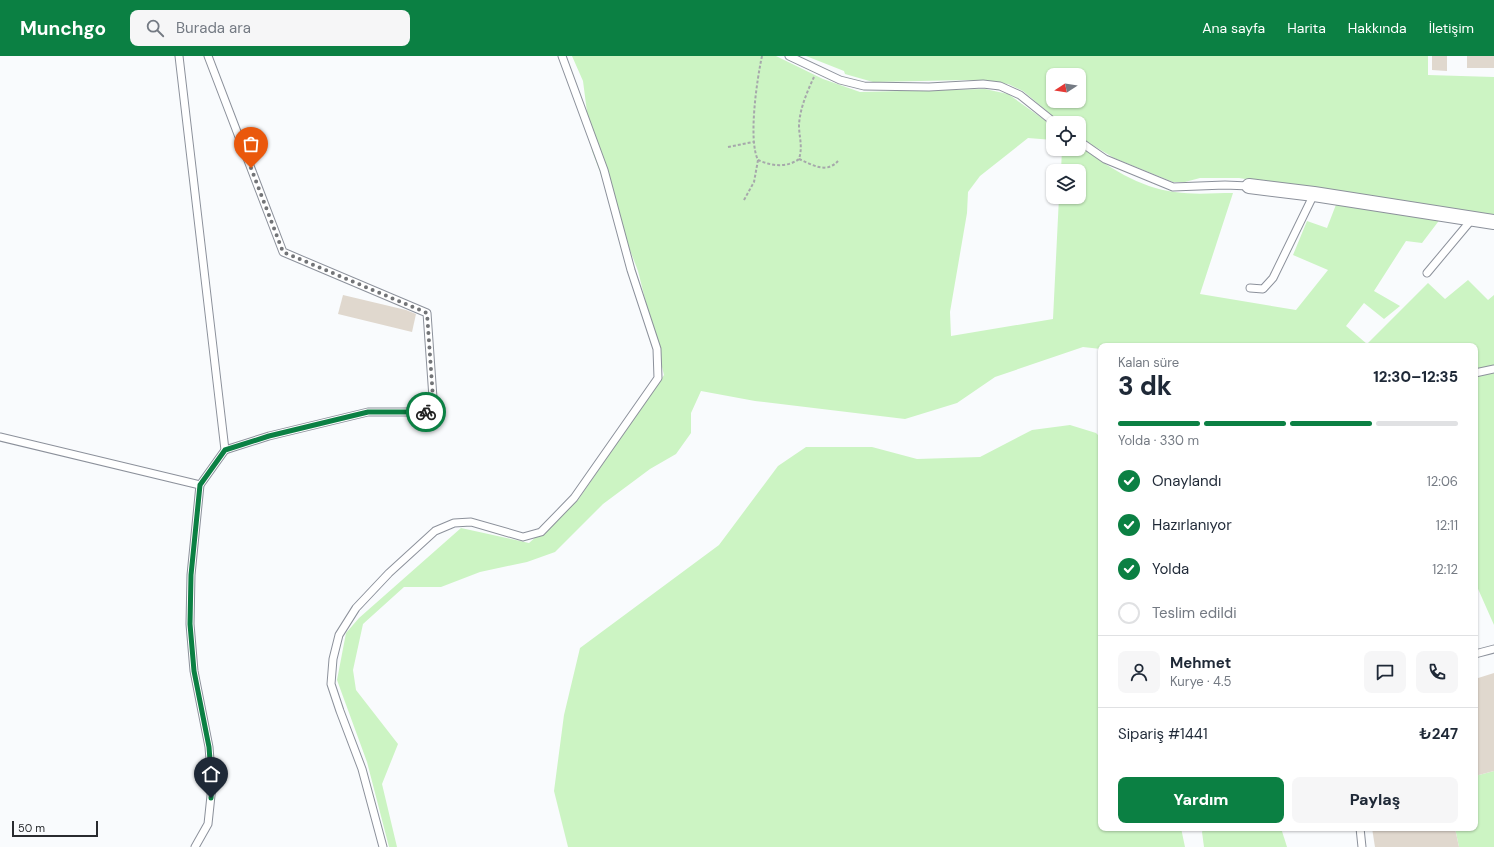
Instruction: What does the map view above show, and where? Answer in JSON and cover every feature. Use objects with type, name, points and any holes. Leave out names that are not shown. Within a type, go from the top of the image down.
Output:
[{"type":"street","points":[[1249,186],[1314,194],[1494,222]]},
{"type":"lane","points":[[179,56],[225,450]]},
{"type":"lane","points":[[196,847],[208,824],[212,786],[209,747],[194,671],[190,624],[191,575],[200,485],[225,450],[269,436],[368,412],[434,412],[427,313],[283,252],[208,56]]},
{"type":"lane","points":[[383,847],[362,769],[331,684],[333,659],[339,635],[356,608],[389,573],[435,531],[454,523],[471,522],[523,537],[541,532],[574,498],[658,378],[657,349],[631,270],[604,170],[562,56]]},
{"type":"lane","points":[[789,56],[840,80],[872,87],[983,84],[1000,86],[1020,95],[1046,116]]},
{"type":"lane","points":[[1086,146],[1105,159],[1173,187],[1219,185],[1249,186]]},
{"type":"lane","points":[[1250,288],[1263,289],[1273,278],[1314,194]]},
{"type":"lane","points":[[1427,273],[1474,218]]},
{"type":"lane","points":[[1478,372],[1494,369]]},
{"type":"lane","points":[[0,437],[200,485]]},
{"type":"lane","points":[[1478,653],[1494,648]]},
{"type":"lane","points":[[1360,831],[1362,847]]},
{"type":"path","points":[[744,200],[754,182],[758,160],[754,152],[753,142],[759,71],[762,56]]},
{"type":"path","points":[[758,160],[776,166],[793,164],[799,159],[802,143],[800,118],[804,100],[817,69]]},
{"type":"path","points":[[728,146],[753,142]]},
{"type":"path","points":[[799,159],[824,168],[829,168],[838,161]]},
{"type":"green space","points":[[572,56],[776,56],[823,79],[860,92],[985,89],[1008,94],[1046,121],[1046,139],[1028,138],[980,176],[968,192],[967,213],[950,312],[951,336],[1053,319],[1059,204],[1086,204],[1086,164],[1061,164],[1062,156],[1086,156],[1086,150],[1100,161],[1124,175],[1162,190],[1204,194],[1233,193],[1200,294],[1296,310],[1328,270],[1293,255],[1307,221],[1327,228],[1337,202],[1441,218],[1422,243],[1406,241],[1374,291],[1400,306],[1384,319],[1364,303],[1346,326],[1366,343],[1098,343],[1098,349],[1083,347],[995,377],[957,403],[905,419],[755,401],[701,391],[691,413],[691,433],[676,454],[650,469],[603,504],[555,552],[527,562],[480,572],[441,587],[404,587],[363,624],[353,670],[356,690],[398,744],[382,784],[397,847],[389,847],[367,762],[337,680],[346,633],[359,618],[461,528],[529,543],[578,500],[664,375],[638,271],[592,151],[583,81]]},
{"type":"green space","points":[[806,56],[1428,56],[1428,75],[1494,77],[1494,217],[1239,178],[1200,178],[1185,182],[1173,182],[1114,158],[1086,141],[1086,116],[1053,116],[1023,91],[1008,84],[967,80],[873,82],[845,74],[844,71]]},
{"type":"green space","points":[[1468,280],[1488,300],[1494,295],[1494,625],[1478,589],[1478,343],[1368,343],[1428,283],[1445,299]]},
{"type":"green space","points":[[1070,425],[1096,433],[1098,435],[1098,831],[1182,831],[1185,847],[568,847],[554,791],[564,715],[580,648],[719,545],[778,466],[806,447],[872,447],[917,459],[980,457],[1032,430]]},
{"type":"green space","points":[[1494,771],[1494,847],[1459,847],[1456,831],[1478,831],[1478,775]]},
{"type":"green space","points":[[1282,831],[1287,847],[1204,847],[1202,832]]},
{"type":"building","points":[[1432,56],[1447,56],[1447,71],[1432,70]]},
{"type":"building","points":[[1467,56],[1494,56],[1494,68],[1467,68]]},
{"type":"building","points":[[343,295],[406,310],[416,314],[412,332],[338,314]]},
{"type":"building","points":[[1494,673],[1494,771],[1478,775],[1478,678]]},
{"type":"building","points":[[1372,831],[1456,831],[1459,847],[1375,847]]},
{"type":"way so far","points":[[251,168],[283,252],[427,313],[434,412],[426,412]]},
{"type":"route","points":[[211,798],[212,786],[209,747],[194,671],[190,624],[191,575],[200,485],[225,450],[269,436],[368,412],[426,412]]}]
